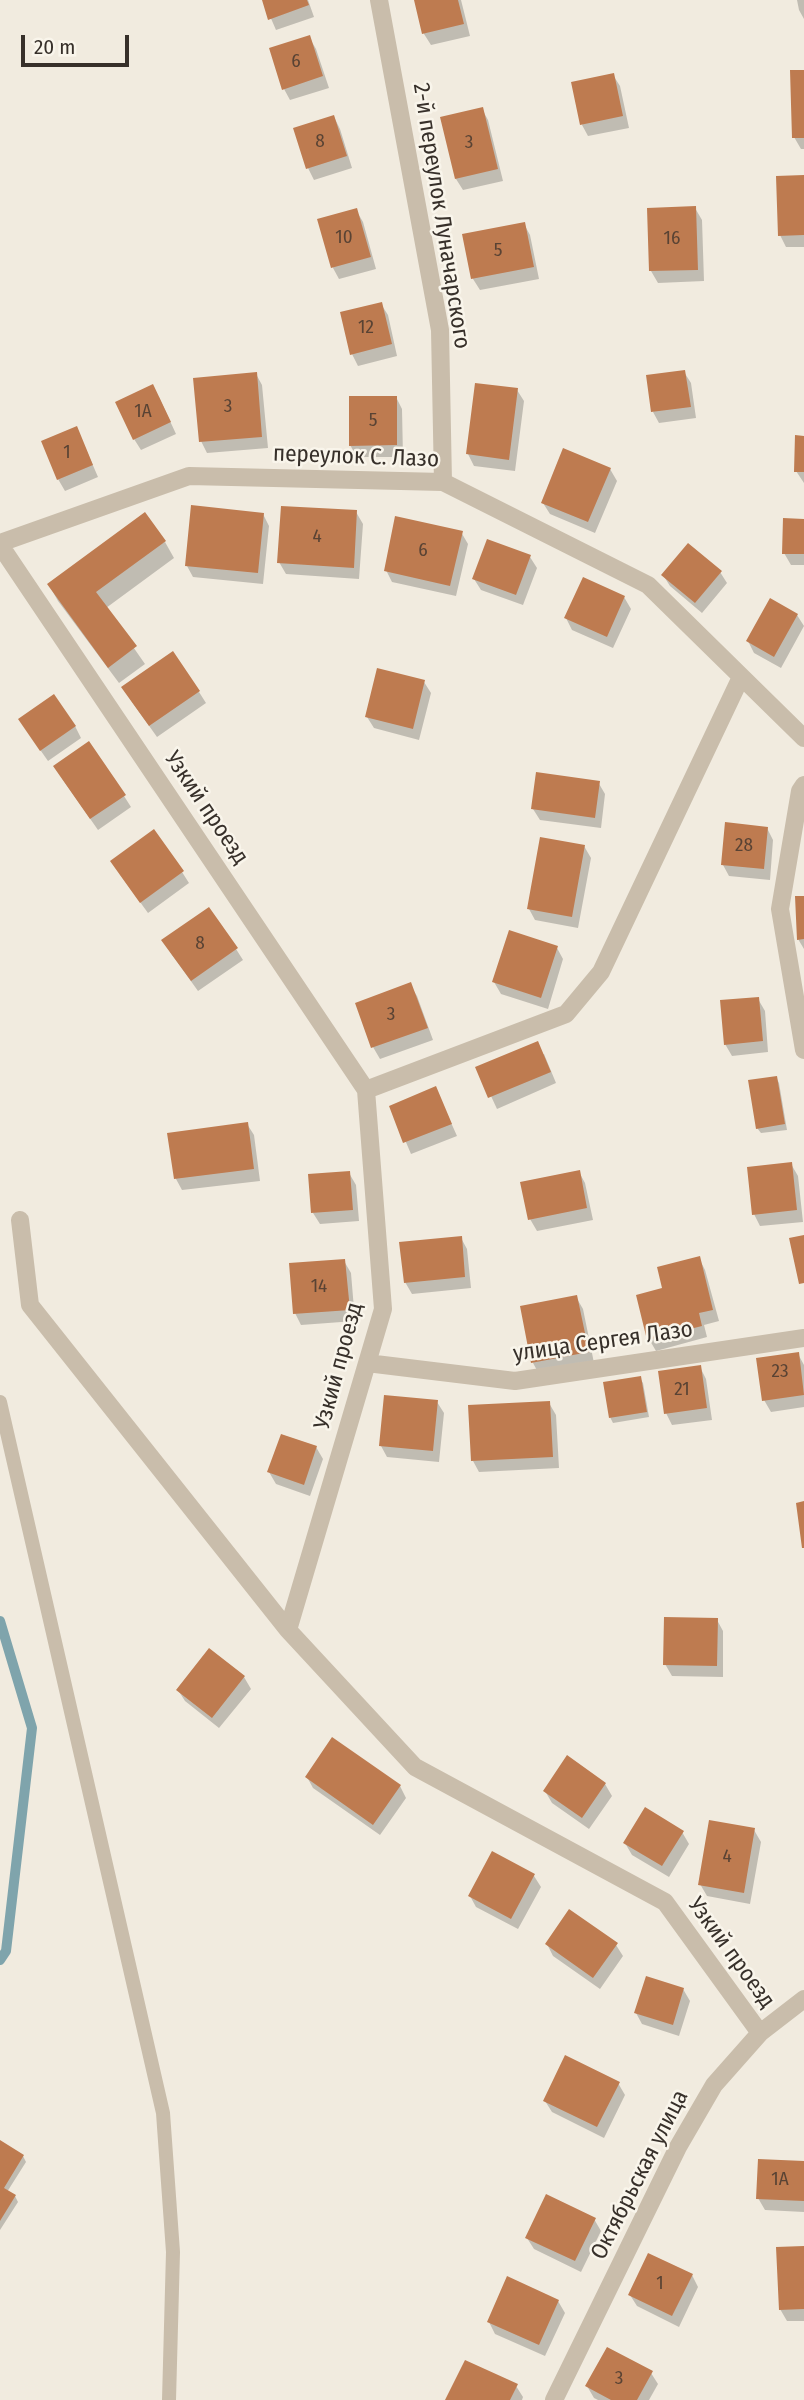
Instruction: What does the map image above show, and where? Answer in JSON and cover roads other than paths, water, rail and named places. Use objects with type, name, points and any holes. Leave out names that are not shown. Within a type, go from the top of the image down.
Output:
[{"type":"street","name":"2-й переулок Луначарского","points":[[379,0],[440,330],[443,482]]},
{"type":"street","name":"переулок С. Лазо","points":[[0,544],[189,476],[443,482],[648,585],[804,737]]},
{"type":"street","name":"Узкий проезд","points":[[0,544],[366,1090],[383,1309],[289,1630],[415,1767],[665,1902],[760,2033]]},
{"type":"street","points":[[366,1090],[566,1014],[601,972],[741,677]]},
{"type":"street","points":[[804,785],[800,791],[780,909],[804,1050]]},
{"type":"street","points":[[20,1220],[30,1305],[289,1630]]},
{"type":"street","name":"улица Сергея Лазо","points":[[367,1363],[515,1381],[804,1338]]},
{"type":"street","name":"Октябрьская улица","points":[[554,2400],[678,2147],[714,2085],[760,2033],[804,1998]]},
{"type":"lane","points":[[0,1402],[163,2113],[173,2252],[169,2400]]},
{"type":"waterway","points":[[0,1621],[32,1728],[6,1951],[0,1960]]}]
